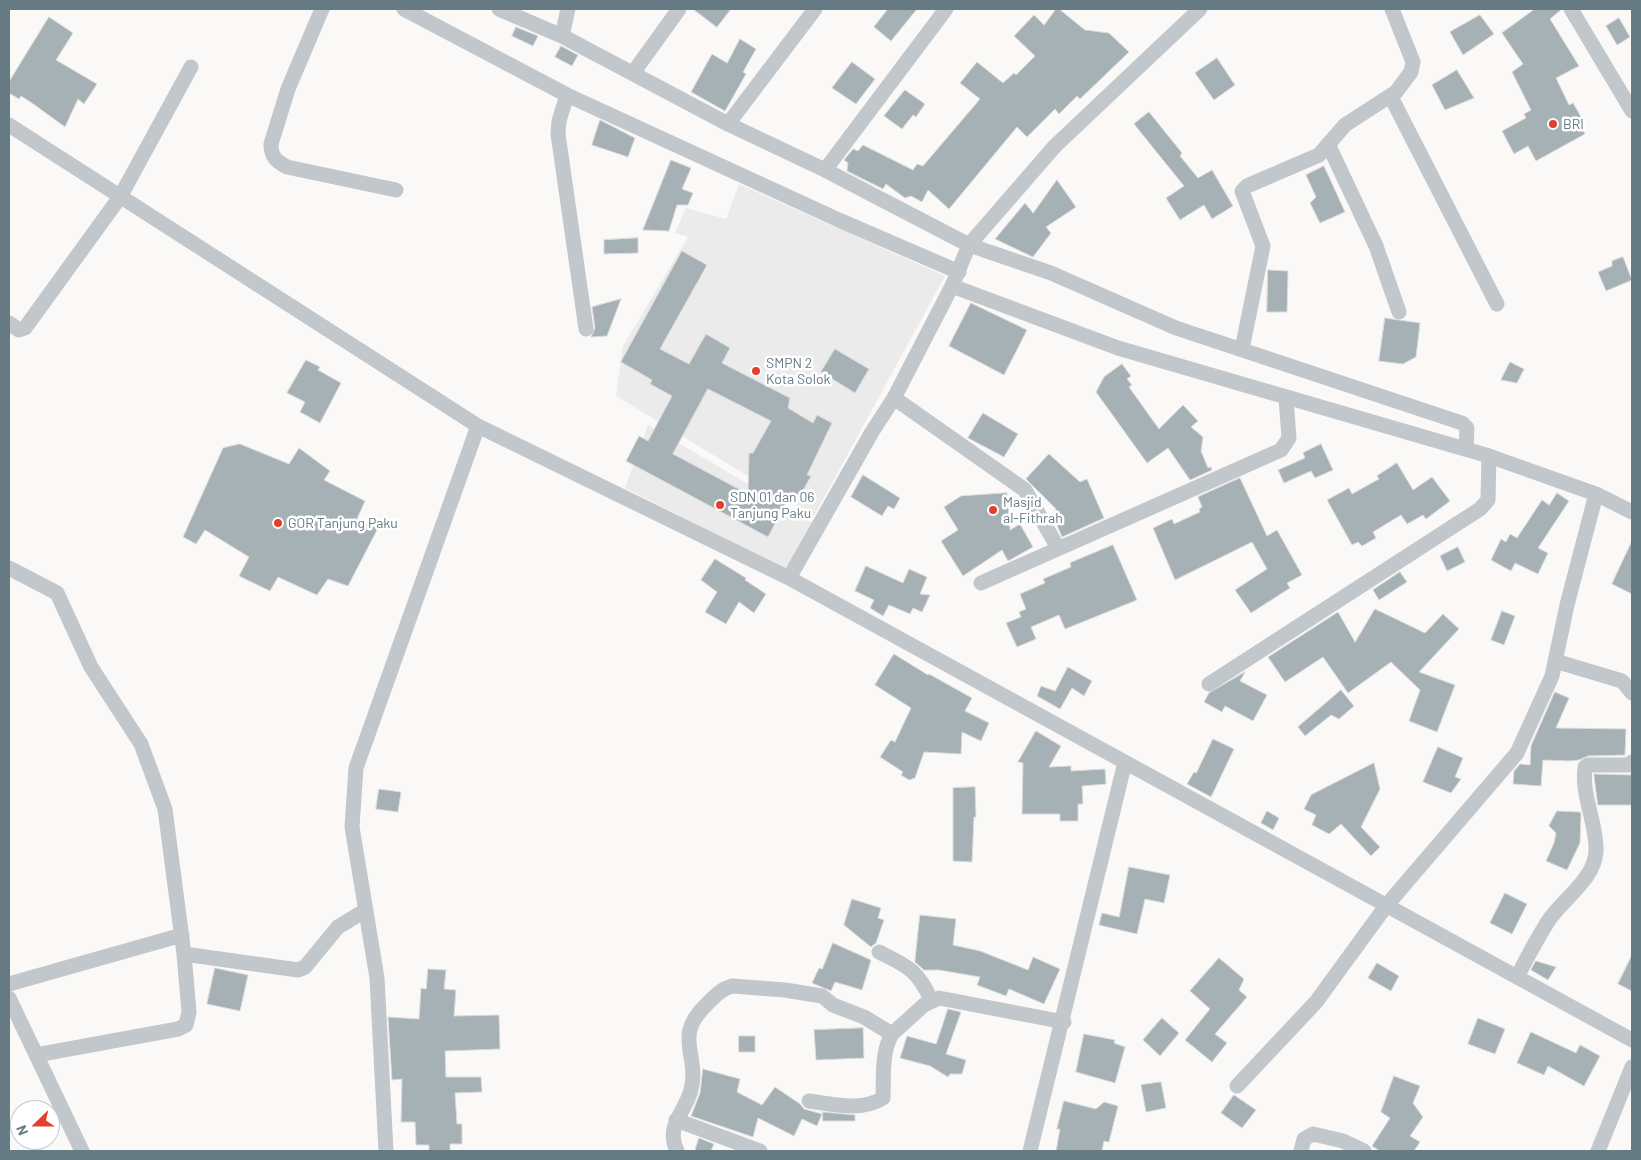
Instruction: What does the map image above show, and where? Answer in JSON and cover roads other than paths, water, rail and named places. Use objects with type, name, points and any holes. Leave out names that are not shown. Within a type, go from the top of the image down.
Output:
[{"type":"street","points":[[322,9],[288,89],[271,144],[271,152],[274,159],[287,167],[396,190]]},
{"type":"street","points":[[404,9],[566,95],[840,221],[958,272]]},
{"type":"street","points":[[499,9],[562,36],[728,124],[825,170],[969,244],[1051,273],[1176,328],[1242,349],[1318,377],[1462,423],[1467,428],[1466,449]]},
{"type":"street","points":[[562,36],[568,9]]},
{"type":"street","points":[[633,73],[679,9]]},
{"type":"street","points":[[728,124],[815,9]]},
{"type":"street","points":[[825,170],[946,9]]},
{"type":"street","points":[[1242,349],[1263,246],[1242,192],[1247,186],[1314,158],[1345,125],[1390,98],[1413,67],[1412,55],[1392,9]]},
{"type":"street","points":[[1571,9],[1632,111]]},
{"type":"street","points":[[789,578],[872,432],[894,398],[952,286],[969,244],[1056,146],[1197,10]]},
{"type":"street","points":[[9,323],[18,330],[25,328],[120,197],[192,67]]},
{"type":"street","points":[[566,95],[559,120],[558,134],[586,329]]},
{"type":"street","points":[[1390,98],[1497,304]]},
{"type":"street","points":[[9,124],[478,426],[789,578],[1632,1040]]},
{"type":"street","points":[[1328,144],[1376,246],[1399,312]]},
{"type":"street","points":[[952,286],[1118,348],[1489,456],[1596,494],[1632,512]]},
{"type":"street","points":[[894,398],[1025,490],[1058,548]]},
{"type":"street","points":[[981,583],[1281,450],[1289,438],[1286,398]]},
{"type":"street","points":[[386,1151],[377,978],[352,827],[356,768],[478,426]]},
{"type":"street","points":[[1209,684],[1480,509],[1488,500],[1489,456]]},
{"type":"street","points":[[1237,1086],[1316,1002],[1386,906],[1511,762],[1549,686],[1567,605],[1596,494]]},
{"type":"street","points":[[9,568],[56,594],[91,667],[141,744],[165,809],[182,935],[189,1012],[186,1025],[178,1029],[36,1055]]},
{"type":"street","points":[[1555,661],[1622,681],[1632,693]]},
{"type":"street","points":[[1030,1151],[1064,1022],[1125,762]]},
{"type":"street","points":[[1517,977],[1550,918],[1586,875],[1595,856],[1594,829],[1588,804],[1585,767],[1588,765],[1629,765],[1632,762]]},
{"type":"street","points":[[184,954],[298,970],[305,967],[338,926],[366,910]]},
{"type":"street","points":[[9,984],[182,935]]},
{"type":"street","points":[[879,952],[914,970],[923,982],[930,1000]]},
{"type":"street","points":[[677,1151],[673,1143],[676,1120],[691,1091],[692,1070],[688,1043],[692,1022],[703,1008],[726,988],[732,986],[785,990],[822,996],[833,1005],[864,1017],[892,1034]]},
{"type":"street","points":[[9,998],[82,1151]]},
{"type":"street","points":[[809,1100],[855,1106],[875,1103],[883,1098],[884,1057],[892,1034],[930,1000],[939,998],[1064,1022]]},
{"type":"street","points":[[1598,1151],[1632,1067]]},
{"type":"street","points":[[676,1120],[760,1151]]},
{"type":"street","points":[[1301,1151],[1304,1139],[1313,1134],[1343,1140],[1364,1151]]},
{"type":"place","name":"BRI","points":[[1553,124]]},
{"type":"place","name":"SMPN 2 Kota Solok","points":[[756,371]]},
{"type":"place","name":"SDN 01 dan 06 Tanjung Paku","points":[[720,505]]},
{"type":"place","name":"Masjid al-Fithrah","points":[[993,510]]},
{"type":"place","name":"GOR Tanjung Paku","points":[[278,523]]}]
